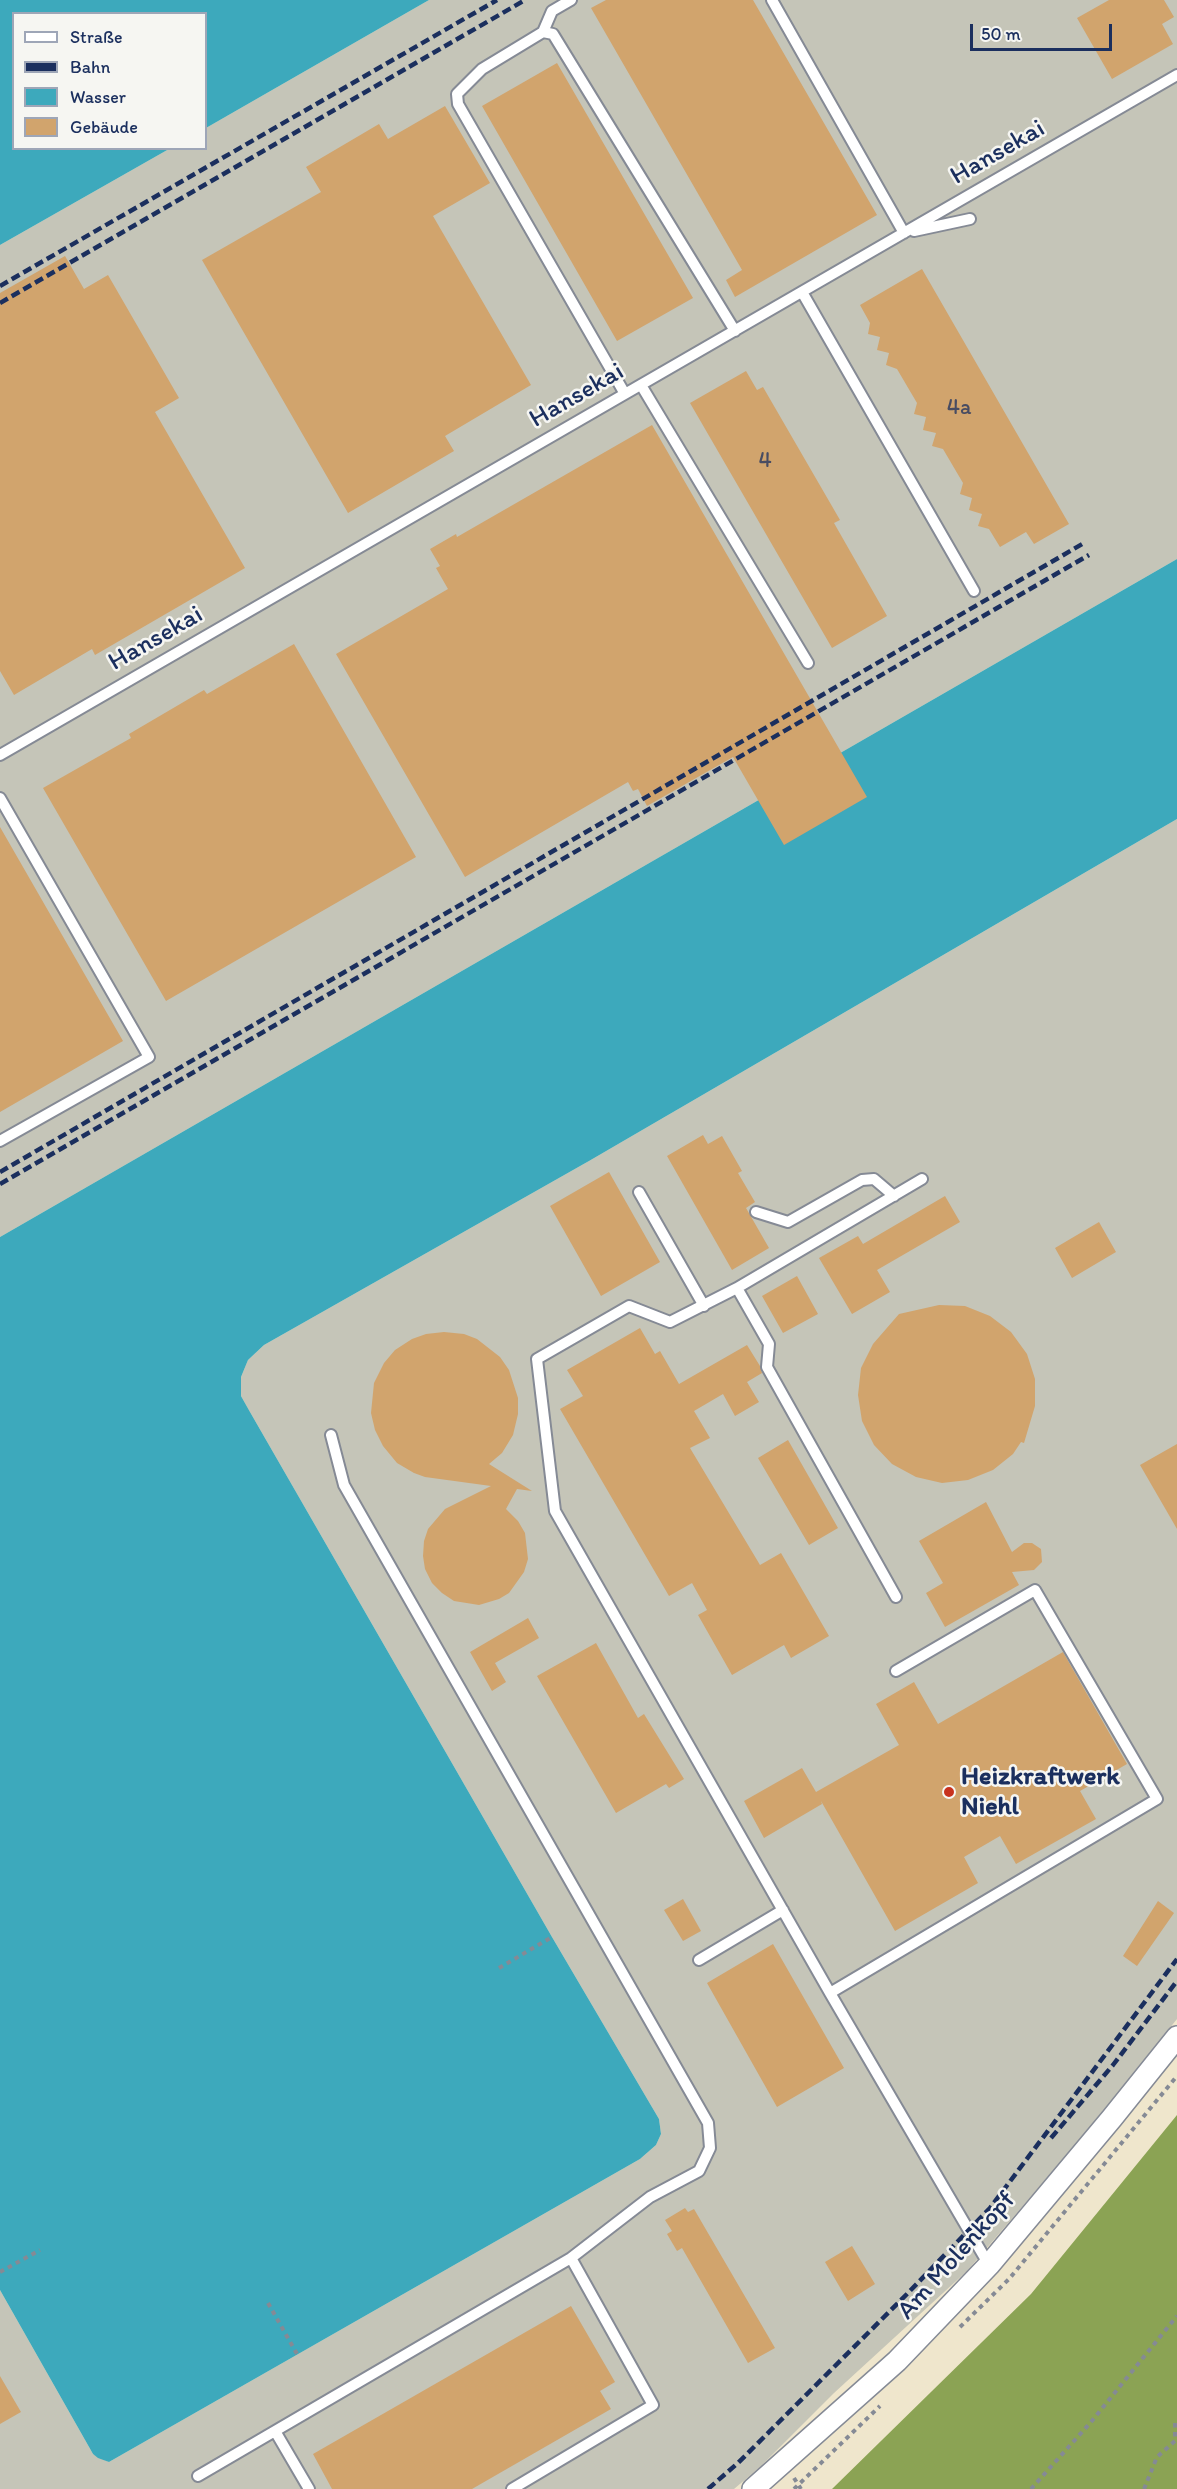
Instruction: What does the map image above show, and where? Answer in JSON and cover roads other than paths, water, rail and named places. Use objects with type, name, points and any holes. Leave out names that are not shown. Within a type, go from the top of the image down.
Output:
[{"type":"street","name":"Am Molenkopf","points":[[753,2489],[897,2361],[989,2265],[1177,2037]]},
{"type":"lane","points":[[543,33],[552,11],[571,0]]},
{"type":"lane","points":[[772,0],[904,233],[970,219]]},
{"type":"lane","points":[[625,394],[458,104],[457,94],[482,69],[543,33],[553,34],[735,331]]},
{"type":"lane","name":"Hansekai","points":[[0,755],[1177,75]]},
{"type":"lane","points":[[801,292],[974,591]]},
{"type":"lane","points":[[641,385],[808,663]]},
{"type":"lane","points":[[0,798],[149,1057],[0,1141]]},
{"type":"lane","points":[[756,1212],[788,1222],[862,1180],[874,1179],[894,1196]]},
{"type":"lane","points":[[922,1179],[704,1306],[669,1322],[629,1306],[537,1359],[555,1511],[830,1993],[989,2265]]},
{"type":"lane","points":[[639,1191],[704,1306]]},
{"type":"lane","points":[[736,1288],[769,1344],[767,1367],[896,1597]]},
{"type":"lane","points":[[198,2476],[571,2258],[650,2197],[699,2171],[710,2148],[708,2122],[345,1485],[331,1435]]},
{"type":"lane","points":[[830,1993],[1157,1799],[1035,1590],[896,1671]]},
{"type":"lane","points":[[699,1960],[783,1910]]},
{"type":"lane","points":[[512,2489],[653,2405],[571,2258]]},
{"type":"lane","points":[[275,2431],[309,2489]]},
{"type":"water","points":[[0,0],[429,0],[207,127],[207,12],[12,12],[12,150],[167,150],[0,245]]},
{"type":"water","points":[[1177,559],[1177,819],[589,1161],[264,1345],[248,1360],[241,1377],[241,1396],[659,2119],[661,2134],[656,2145],[640,2159],[109,2462],[98,2458],[93,2454],[0,2290],[0,1237]]},
{"type":"railway","points":[[0,286],[497,0]]},
{"type":"railway","points":[[0,303],[525,0]]},
{"type":"railway","points":[[0,1172],[1084,543]]},
{"type":"railway","points":[[0,1184],[1089,555]]},
{"type":"railway","points":[[708,2489],[738,2463],[990,2208],[1177,1959]]},
{"type":"railway","points":[[1051,2138],[1113,2065],[1177,1981]]},
{"type":"place","name":"Heizkraftwerk Niehl","points":[[949,1792]]}]
